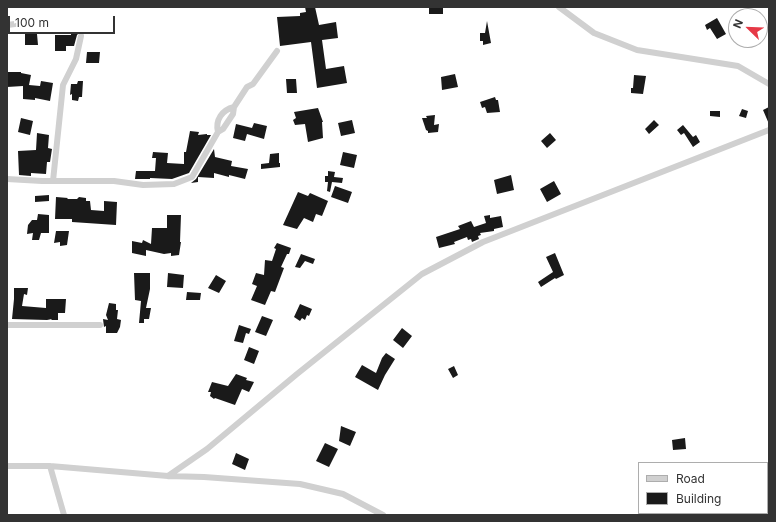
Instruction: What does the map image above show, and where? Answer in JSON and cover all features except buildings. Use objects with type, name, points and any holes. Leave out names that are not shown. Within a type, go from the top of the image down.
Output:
[{"type":"street","points":[[559,7],[594,33],[637,50],[738,66],[769,84]]},
{"type":"street","points":[[7,25],[15,24]]},
{"type":"street","points":[[53,181],[63,85],[76,59],[81,36]]},
{"type":"street","points":[[7,180],[114,181],[143,185],[174,184],[192,177],[218,132],[223,129],[234,114],[234,107],[247,87],[253,84],[276,51]]},
{"type":"street","points":[[218,132],[217,126],[221,115],[229,108],[234,107]]},
{"type":"street","points":[[168,476],[207,448],[422,274],[483,242],[769,130]]},
{"type":"street","points":[[7,326],[100,325]]},
{"type":"street","points":[[7,466],[50,466],[168,476],[300,484],[343,494],[383,515]]},
{"type":"street","points":[[50,466],[64,515]]}]
